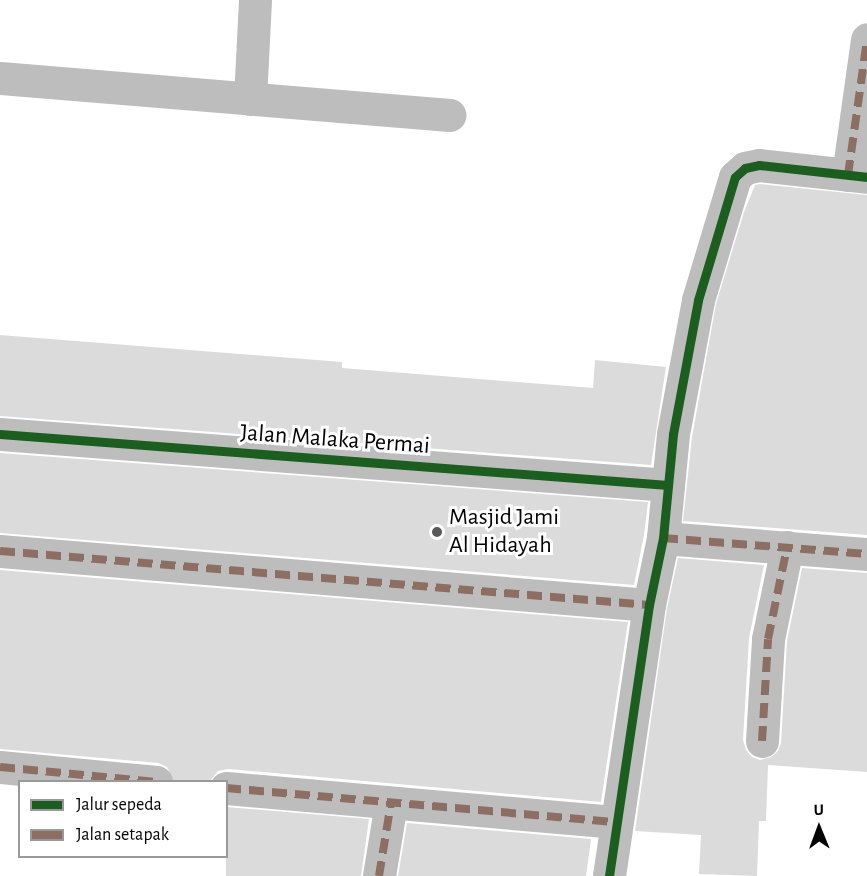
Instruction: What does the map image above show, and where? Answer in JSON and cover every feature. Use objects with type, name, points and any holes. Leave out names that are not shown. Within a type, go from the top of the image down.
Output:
[{"type":"street","points":[[250,99],[255,0]]},
{"type":"street","points":[[609,876],[649,605],[663,538],[673,434],[698,300],[735,177],[745,168],[759,165],[857,176],[867,39]]},
{"type":"street","points":[[0,78],[449,115]]},
{"type":"street","name":"Jalan Malaka Permai","points":[[0,434],[668,485]]},
{"type":"street","points":[[663,538],[867,554]]},
{"type":"street","points":[[762,741],[768,639],[787,547]]},
{"type":"street","points":[[0,551],[649,605]]},
{"type":"street","points":[[0,767],[135,780]]},
{"type":"street","points":[[228,788],[617,822]]},
{"type":"street","points":[[379,876],[391,803]]},
{"type":"building","points":[[755,185],[867,195],[867,535],[683,521],[692,437],[716,304],[744,212]]},
{"type":"building","points":[[0,335],[342,362],[342,368],[593,388],[595,360],[666,367],[651,465],[0,416]]},
{"type":"building","points":[[0,453],[648,502],[634,585],[0,533]]},
{"type":"building","points":[[678,558],[764,565],[749,638],[743,740],[746,750],[752,757],[760,760],[771,757],[778,751],[781,743],[787,641],[802,568],[867,573],[867,772],[768,765],[766,821],[759,821],[757,876],[699,874],[701,835],[635,831],[667,608]]},
{"type":"building","points":[[0,570],[628,622],[601,802],[228,769],[218,771],[211,780],[173,780],[167,767],[158,763],[0,749]]},
{"type":"building","points":[[228,807],[369,819],[361,876],[226,876]]},
{"type":"building","points":[[407,823],[591,839],[586,876],[398,876]]},
{"type":"marked path","points":[[848,175],[867,39]]},
{"type":"marked path","points":[[663,538],[867,554]]},
{"type":"marked path","points":[[762,741],[768,639],[787,547]]},
{"type":"marked path","points":[[0,551],[649,605]]},
{"type":"marked path","points":[[0,767],[135,780]]},
{"type":"marked path","points":[[228,788],[617,822]]},
{"type":"marked path","points":[[379,876],[391,803]]},
{"type":"cycle path","points":[[609,876],[649,605],[663,538],[673,434],[698,300],[735,177],[745,168],[759,165],[867,177]]},
{"type":"cycle path","points":[[0,434],[668,485]]},
{"type":"place","name":"Masjid Jami Al Hidayah","points":[[437,532]]}]
